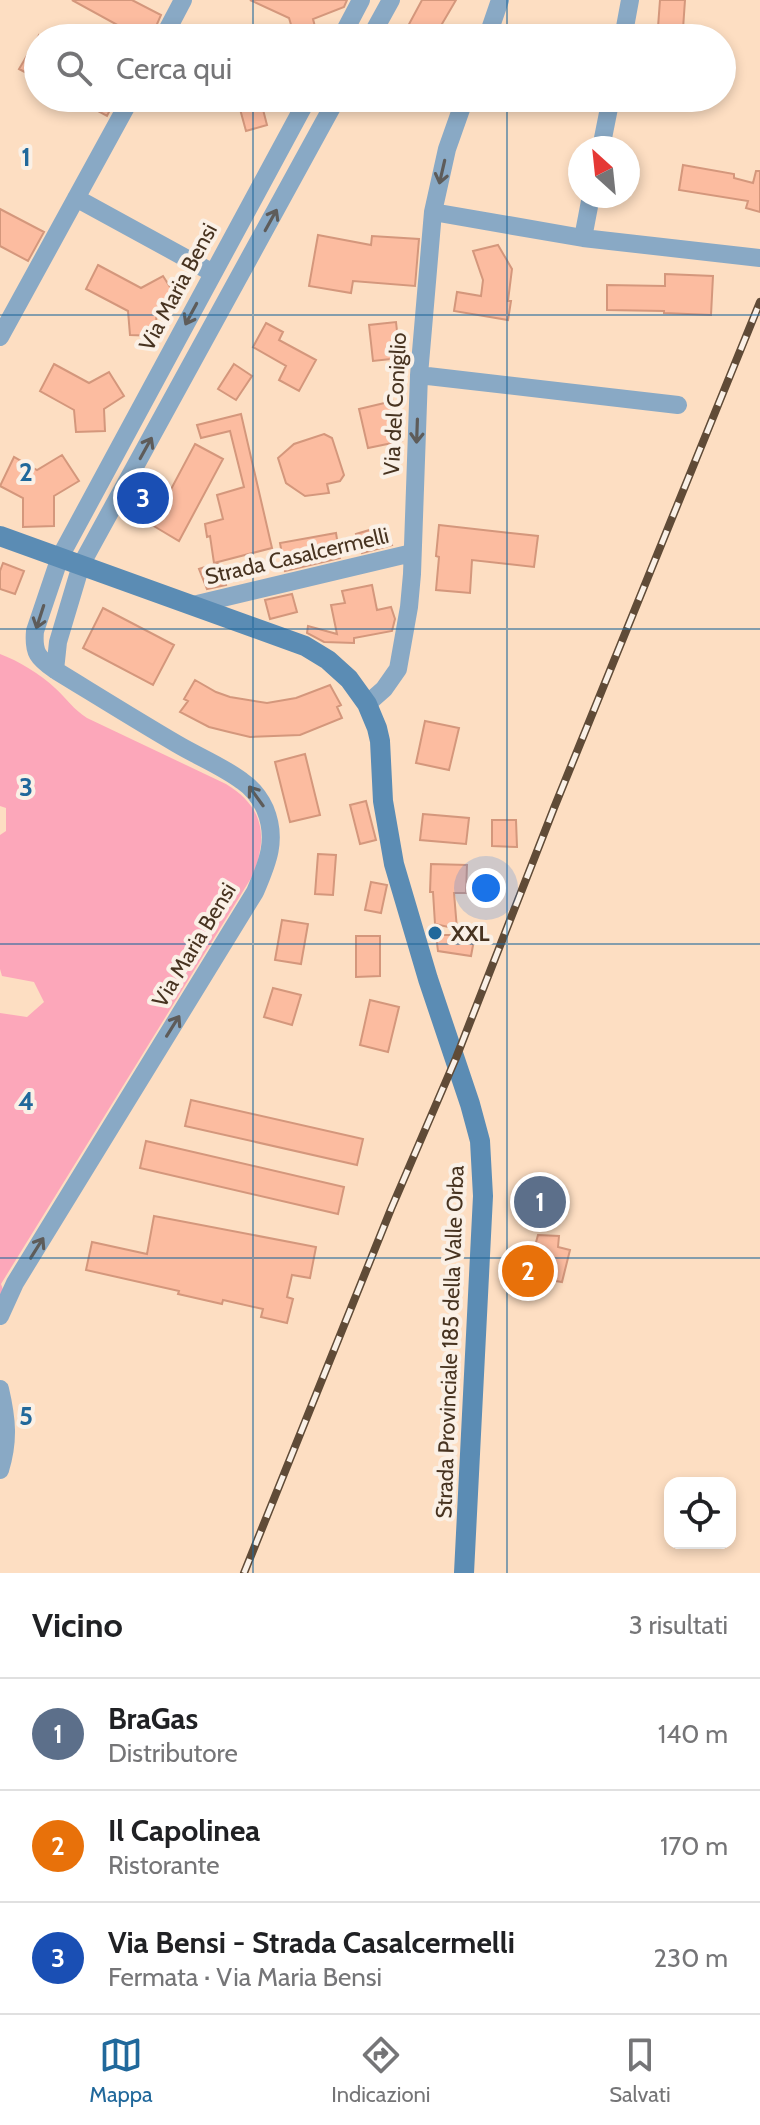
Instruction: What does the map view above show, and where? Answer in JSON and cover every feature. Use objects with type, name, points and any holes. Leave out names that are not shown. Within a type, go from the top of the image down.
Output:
[{"type":"main road","name":"Strada Casalcermelli","points":[[0,536],[283,637],[317,652],[349,679],[367,704],[377,728],[383,801],[394,864],[428,979],[459,1067]]},
{"type":"main road","name":"Strada Provinciale 185 della Valle Orba","points":[[459,1067],[480,1141],[483,1196],[464,1573]]},
{"type":"street","points":[[170,24],[183,0]]},
{"type":"street","points":[[348,24],[361,0]]},
{"type":"street","points":[[378,24],[391,0]]},
{"type":"street","points":[[492,24],[500,0]]},
{"type":"street","points":[[626,24],[630,0]]},
{"type":"street","points":[[0,337],[123,112]]},
{"type":"street","name":"Via Maria Bensi","points":[[0,1316],[15,1283],[255,892],[268,862],[272,844],[270,826],[265,809],[245,782],[55,670],[39,659],[34,643],[35,631],[60,557],[300,112]]},
{"type":"street","points":[[55,670],[58,642],[81,565],[329,112]]},
{"type":"street","name":"Via del Coniglio","points":[[367,704],[398,669],[409,607],[419,375],[433,212],[447,149],[460,112]]},
{"type":"street","points":[[603,136],[608,112]]},
{"type":"street","points":[[76,198],[213,273]]},
{"type":"street","points":[[583,238],[589,208]]},
{"type":"street","points":[[433,212],[583,238],[760,258]]},
{"type":"street","points":[[419,375],[678,405]]},
{"type":"street","name":"Strada Casalcermelli","points":[[193,605],[412,553]]},
{"type":"street","points":[[0,1389],[8,1430],[2,1460]]},
{"type":"shaded area","points":[[0,654],[43,678],[87,718],[239,793],[255,813],[261,835],[253,875],[1,1284],[5,1295],[0,1303],[0,1013],[27,1017],[44,1002],[34,982],[2,976],[0,969],[0,835],[6,831],[6,808],[0,806]]},
{"type":"building","points":[[72,0],[132,0],[161,15],[157,24],[116,24]]},
{"type":"building","points":[[250,0],[347,0],[344,7],[313,19],[314,24],[291,24],[289,18]]},
{"type":"building","points":[[422,0],[456,0],[442,24],[409,24]]},
{"type":"building","points":[[660,0],[685,0],[683,24],[658,24]]},
{"type":"building","points":[[241,112],[264,112],[267,125],[246,131]]},
{"type":"building","points":[[683,165],[734,174],[734,178],[753,183],[756,171],[760,171],[760,212],[746,208],[748,201],[679,190]]},
{"type":"building","points":[[0,209],[44,232],[28,261],[0,246]]},
{"type":"building","points":[[318,235],[371,245],[372,236],[419,239],[415,286],[353,281],[351,293],[309,286]]},
{"type":"building","points":[[498,245],[512,269],[508,320],[454,311],[457,292],[481,296],[483,280],[473,251]]},
{"type":"building","points":[[98,265],[141,288],[163,276],[177,298],[156,312],[157,336],[130,335],[128,311],[86,289]]},
{"type":"building","points":[[665,274],[713,276],[711,315],[607,310],[607,285],[665,286]]},
{"type":"building","points":[[396,322],[400,358],[373,361],[369,325]]},
{"type":"building","points":[[266,323],[283,332],[279,340],[316,360],[299,391],[279,380],[286,366],[253,347]]},
{"type":"building","points":[[54,364],[89,383],[109,372],[124,396],[104,409],[105,431],[76,432],[74,410],[40,391]]},
{"type":"building","points":[[234,364],[252,376],[236,400],[218,389]]},
{"type":"building","points":[[393,401],[402,441],[368,448],[359,409]]},
{"type":"building","points":[[241,414],[272,548],[214,563],[205,524],[223,519],[217,495],[244,487],[230,431],[201,438],[197,425]]},
{"type":"building","points":[[324,434],[332,438],[344,475],[340,481],[327,484],[329,493],[305,496],[286,483],[278,458],[294,444]]},
{"type":"building","points":[[195,444],[223,459],[179,541],[152,525]]},
{"type":"building","points":[[62,455],[79,481],[54,496],[54,526],[23,527],[23,498],[0,486],[14,457],[37,470]]},
{"type":"building","points":[[386,525],[392,545],[362,553],[356,534]]},
{"type":"building","points":[[439,525],[538,536],[534,567],[472,560],[470,593],[436,590]]},
{"type":"building","points":[[336,533],[340,558],[285,571],[280,543]]},
{"type":"building","points":[[3,563],[24,571],[15,594],[0,589]]},
{"type":"building","points":[[218,563],[226,585],[207,589],[199,569]]},
{"type":"building","points":[[372,585],[377,610],[391,607],[395,619],[392,631],[354,638],[354,643],[324,642],[307,633],[308,626],[337,634],[331,605],[345,603],[342,591]]},
{"type":"building","points":[[292,594],[297,612],[270,619],[265,600]]},
{"type":"building","points":[[103,608],[174,645],[153,685],[83,648]]},
{"type":"building","points":[[195,680],[230,697],[267,703],[296,698],[330,685],[341,705],[337,707],[342,718],[300,735],[250,737],[209,727],[180,712],[188,701],[184,699]]},
{"type":"building","points":[[425,721],[459,728],[449,770],[416,763]]},
{"type":"building","points":[[305,754],[320,815],[290,822],[275,762]]},
{"type":"building","points":[[366,801],[376,840],[360,844],[350,805]]},
{"type":"building","points":[[423,814],[469,818],[466,844],[420,840]]},
{"type":"building","points":[[492,820],[516,820],[517,847],[492,846]]},
{"type":"building","points":[[318,854],[336,855],[333,895],[315,894]]},
{"type":"building","points":[[431,864],[467,865],[466,893],[454,893],[457,929],[435,924],[433,892],[430,892]]},
{"type":"building","points":[[371,882],[387,885],[381,913],[365,910]]},
{"type":"building","points":[[282,920],[308,924],[301,964],[275,960]]},
{"type":"building","points":[[436,935],[457,935],[457,938],[474,940],[471,956],[438,951]]},
{"type":"building","points":[[356,936],[380,936],[380,976],[356,977]]},
{"type":"building","points":[[273,988],[301,995],[292,1025],[264,1017]]},
{"type":"building","points":[[370,1000],[399,1007],[388,1052],[360,1045]]},
{"type":"building","points":[[191,1100],[363,1139],[357,1165],[185,1126]]},
{"type":"building","points":[[146,1141],[344,1187],[338,1214],[140,1168]]},
{"type":"building","points":[[154,1216],[316,1247],[310,1278],[292,1275],[287,1297],[293,1299],[287,1323],[261,1317],[263,1309],[223,1300],[222,1304],[86,1270],[92,1242],[147,1254]]},
{"type":"building","points":[[538,1235],[559,1236],[558,1247],[570,1250],[562,1282],[519,1275],[524,1246],[535,1246]]},
{"type":"railway","points":[[244,1573],[391,1209],[456,1058],[760,302]]},
{"type":"place","name":"Via Bensi - Strada Casalcermelli","points":[[143,498]]},
{"type":"place","name":"XXL","points":[[435,933]]},
{"type":"place","name":"BraGas","points":[[540,1202]]},
{"type":"place","name":"Il Capolinea","points":[[528,1271]]}]
